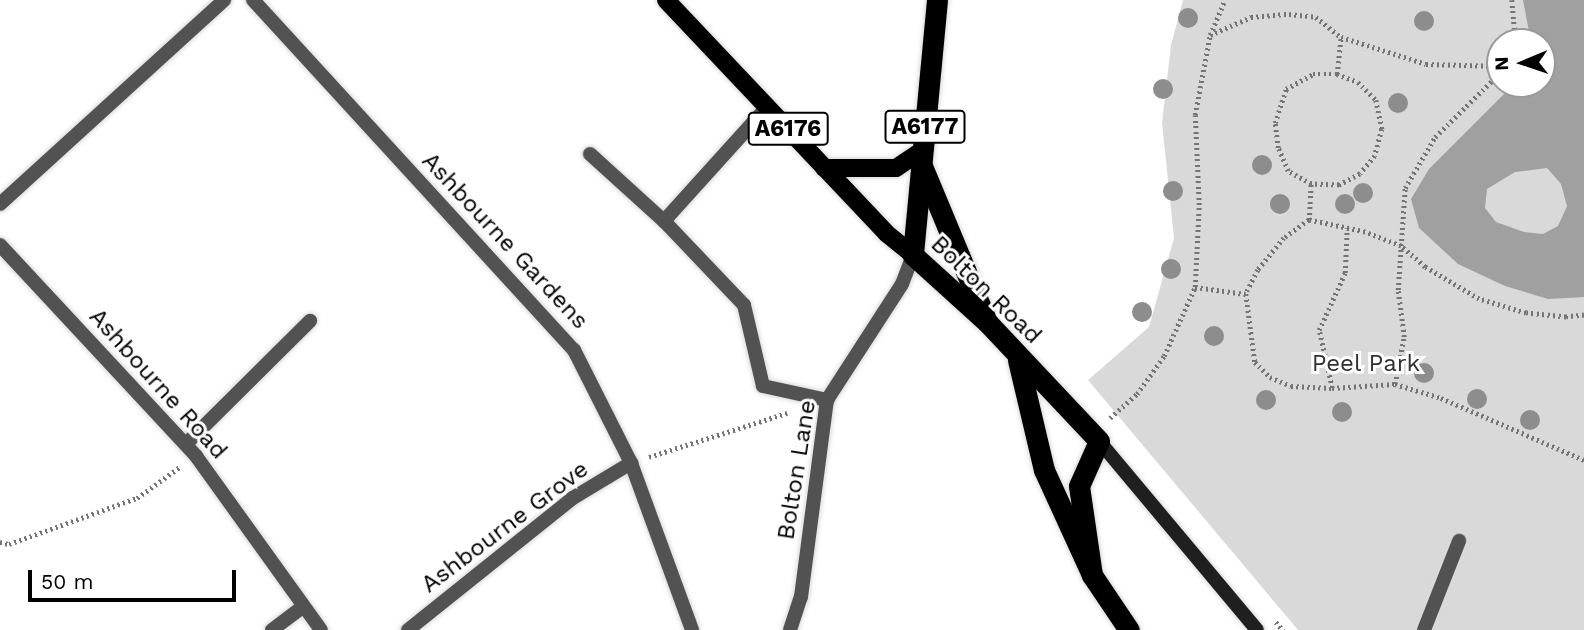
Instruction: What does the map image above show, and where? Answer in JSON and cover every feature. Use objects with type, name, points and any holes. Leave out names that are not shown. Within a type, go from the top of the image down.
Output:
[{"type":"highway","name":"A6177","points":[[913,255],[937,0]]},
{"type":"highway","name":"A6177","points":[[922,157],[987,322]]},
{"type":"highway","name":"Bolton Road","points":[[913,255],[987,322],[1017,357],[1099,441]]},
{"type":"highway","name":"A6177","points":[[1017,357],[1044,470],[1092,575],[1129,630]]},
{"type":"highway","points":[[1092,575],[1079,485],[1099,441]]},
{"type":"main road","name":"Bolton Road","points":[[666,0],[886,233],[913,255]]},
{"type":"main road","name":"A6176","points":[[824,168],[896,168],[922,157]]},
{"type":"street","points":[[0,204],[224,0]]},
{"type":"street","name":"Ashbourne Gardens","points":[[254,0],[575,349],[631,463],[692,630]]},
{"type":"street","points":[[664,221],[767,107]]},
{"type":"street","points":[[590,154],[664,221],[744,305],[763,386],[827,400]]},
{"type":"street","name":"Ashbourne Road","points":[[0,245],[186,444],[321,630]]},
{"type":"street","name":"Bolton Lane","points":[[790,630],[801,597],[827,400],[902,284],[913,255]]},
{"type":"street","points":[[186,444],[310,321]]},
{"type":"street","name":"Bolton Road","points":[[1099,441],[1257,630]]},
{"type":"street","name":"Ashbourne Grove","points":[[408,630],[573,498],[631,463]]},
{"type":"street","points":[[1423,630],[1459,541]]},
{"type":"street","points":[[272,630],[302,607]]},
{"type":"path","points":[[1109,419],[1137,394],[1164,356],[1195,287],[1199,205],[1195,115],[1210,35],[1225,0]]},
{"type":"path","points":[[1512,0],[1515,28]]},
{"type":"path","points":[[1210,35],[1251,17],[1289,14],[1316,17],[1341,37],[1426,64],[1486,66]]},
{"type":"path","points":[[1337,74],[1341,37]]},
{"type":"path","points":[[1313,74],[1337,74],[1358,82],[1376,100],[1382,130],[1375,156],[1360,174],[1339,185],[1311,184],[1288,171],[1278,148],[1275,123],[1286,89],[1313,74]]},
{"type":"path","points":[[1395,384],[1404,337],[1398,290],[1405,188],[1436,137],[1486,86]]},
{"type":"path","points":[[1309,220],[1311,184]]},
{"type":"path","points":[[1584,315],[1566,317],[1526,313],[1479,299],[1425,267],[1401,246],[1347,228],[1309,220],[1284,238],[1258,270],[1246,294],[1255,362],[1270,377],[1291,386],[1395,384],[1441,398],[1584,460]]},
{"type":"path","points":[[1332,387],[1318,330],[1345,273],[1347,228]]},
{"type":"path","points":[[1195,287],[1246,294]]},
{"type":"path","points":[[631,463],[827,400]]},
{"type":"path","points":[[0,542],[9,544],[137,498],[196,456]]},
{"type":"green space","name":"Peel Park","points":[[1183,0],[1584,0],[1584,630],[1298,630],[1088,380],[1149,327],[1174,238],[1162,123],[1171,45]]},
{"type":"shaded area","points":[[1523,0],[1584,0],[1584,297],[1548,299],[1505,286],[1458,264],[1419,228],[1411,199],[1429,169],[1500,98],[1556,98],[1556,28],[1528,28]],"holes":[[[1547,168],[1561,184],[1567,206],[1558,226],[1543,234],[1524,232],[1496,222],[1485,208],[1487,189],[1515,172]]]}]
